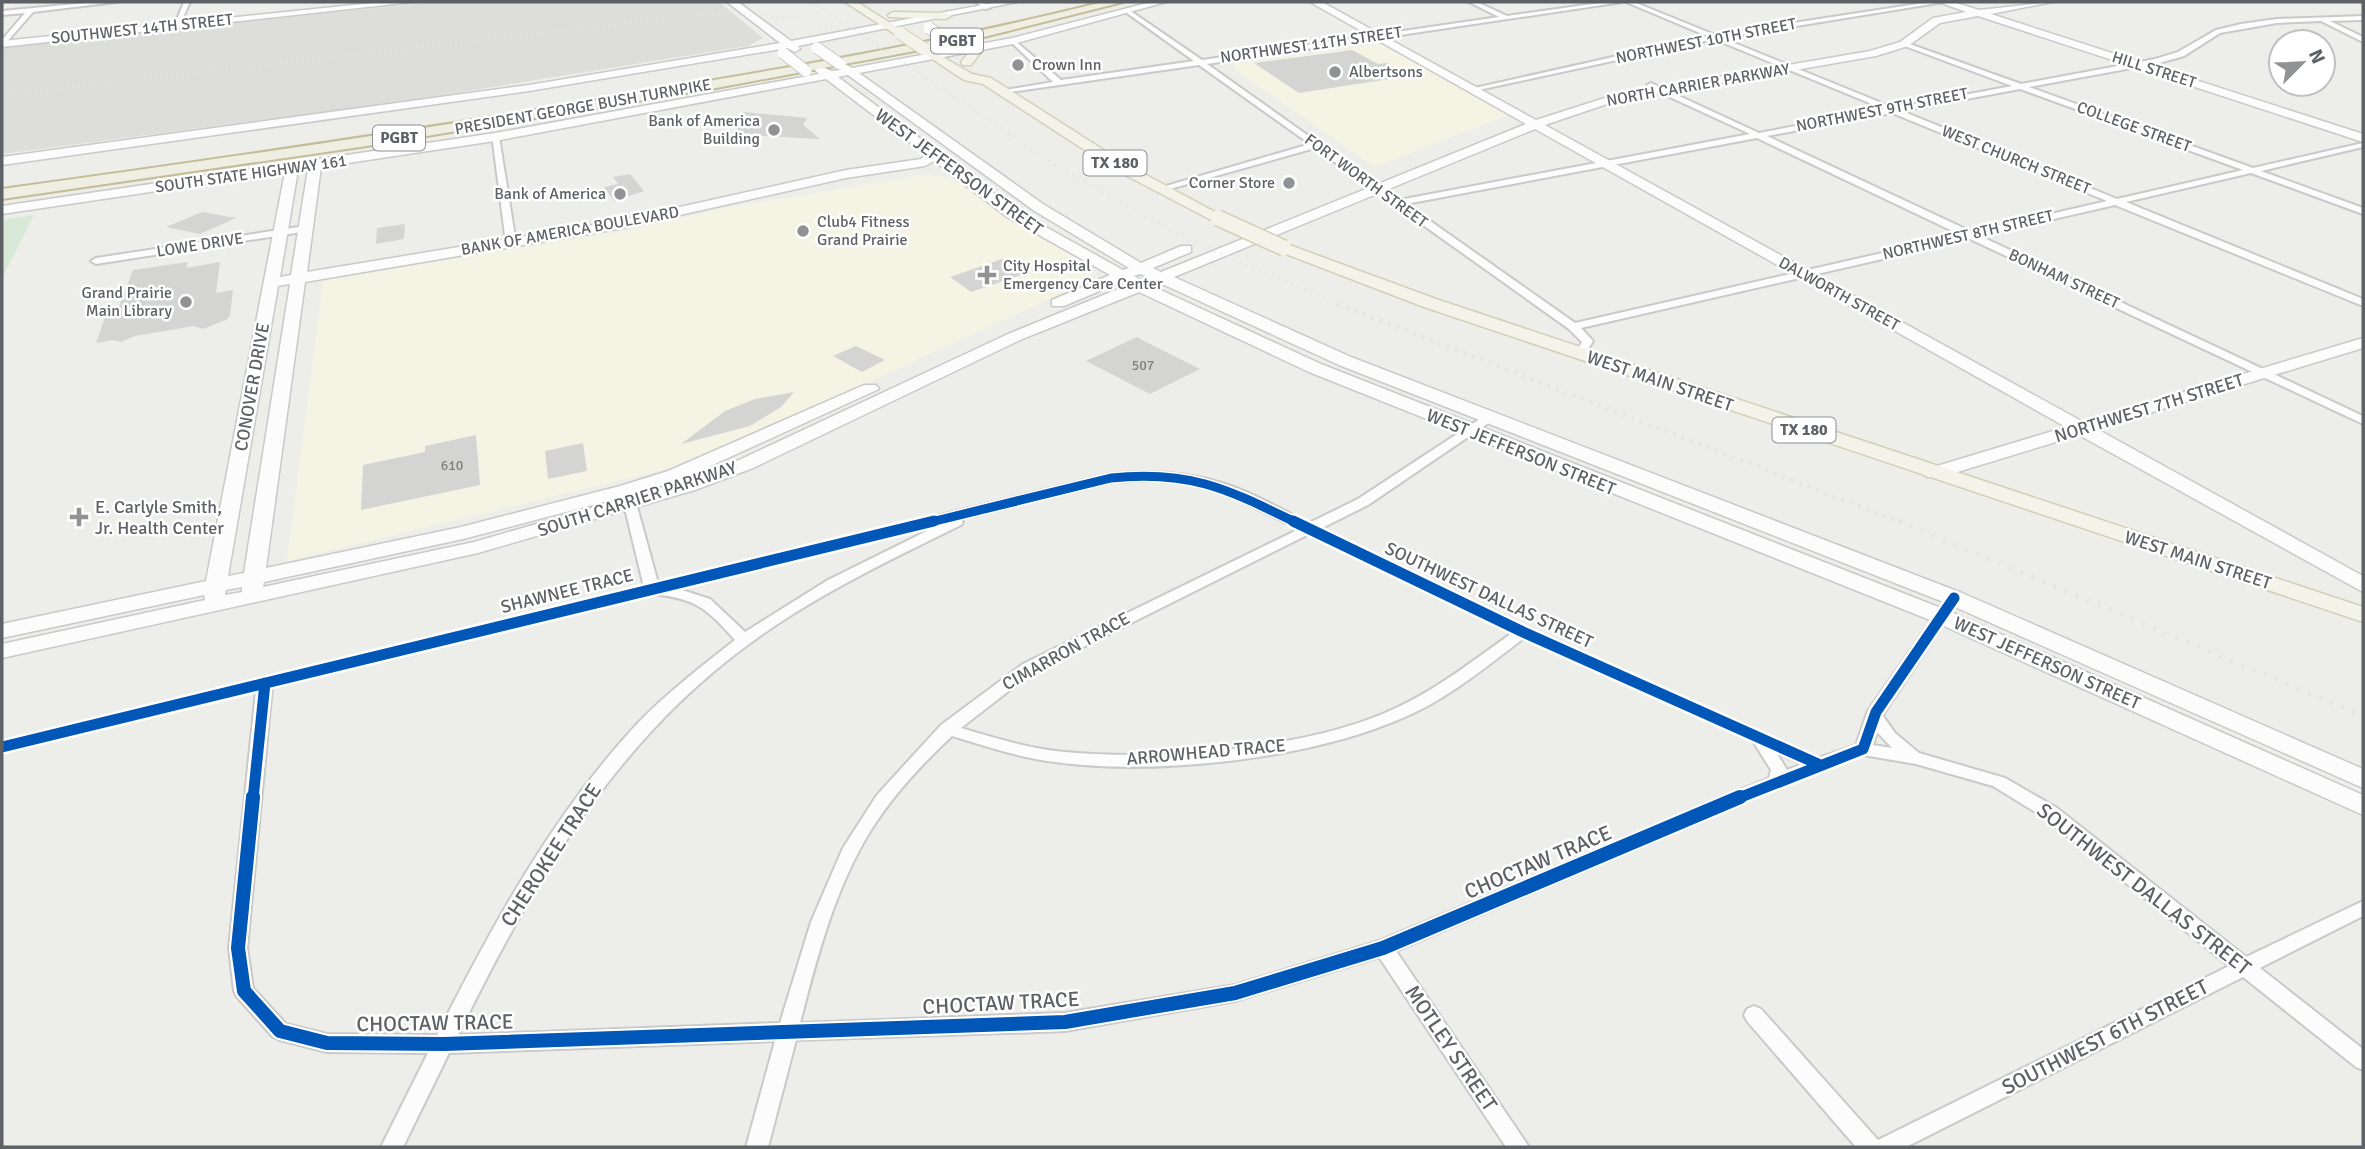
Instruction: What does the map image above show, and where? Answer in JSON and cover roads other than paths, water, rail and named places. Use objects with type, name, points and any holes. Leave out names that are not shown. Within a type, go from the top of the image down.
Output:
[{"type":"highway","name":"PRESIDENT GEORGE BUSH TURNPIKE","points":[[2,179],[316,136],[579,94],[945,31],[1068,2]]},
{"type":"highway","name":"PRESIDENT GEORGE BUSH TURNPIKE","points":[[2,194],[327,149],[572,110],[961,40],[1123,7]]},
{"type":"main road","name":"SOUTHWEST 14TH STREET","points":[[2,43],[408,2]]},
{"type":"main road","name":"WEST JEFFERSON STREET","points":[[732,2],[776,35],[790,50],[824,72],[1012,215],[1251,340],[1468,431],[1943,617],[2363,806]]},
{"type":"main road","name":"WEST MAIN STREET","points":[[850,2],[910,25],[924,49],[946,50]]},
{"type":"main road","name":"WEST MAIN STREET","points":[[872,2],[946,50],[962,66],[968,77],[987,81],[1162,190],[1284,248],[1430,303],[2363,615]]},
{"type":"main road","points":[[2,161],[425,103],[746,52],[790,50],[842,35],[910,25],[983,5],[1012,2]]},
{"type":"main road","name":"SOUTH STATE HIGHWAY 161","points":[[2,210],[315,166],[495,137],[788,84],[845,68],[911,62],[946,50],[1013,41],[1123,7],[1161,2]]},
{"type":"main road","name":"DALWORTH STREET","points":[[1315,2],[2363,585]]},
{"type":"main road","name":"HILL STREET","points":[[1942,2],[2363,138]]},
{"type":"main road","name":"NORTH CARRIER PARKWAY","points":[[1785,66],[1858,50],[1890,39],[1919,18],[2003,2]]},
{"type":"main road","name":"NORTH CARRIER PARKWAY","points":[[1238,243],[1530,120],[1656,87],[1864,56],[1904,44],[1926,25],[1937,20],[2047,2]]},
{"type":"main road","points":[[910,25],[946,16]]},
{"type":"main road","name":"WEST JEFFERSON STREET","points":[[842,35],[795,31],[1131,276]]},
{"type":"main road","points":[[746,52],[769,43],[776,35]]},
{"type":"main road","points":[[911,62],[962,66],[983,47]]},
{"type":"main road","points":[[788,84],[804,78],[806,71],[790,50]]},
{"type":"main road","points":[[788,84],[844,88]]},
{"type":"main road","name":"BANK OF AMERICA BOULEVARD","points":[[271,283],[617,225],[866,170],[925,162],[933,156],[958,151]]},
{"type":"main road","name":"CONOVER DRIVE","points":[[252,587],[315,166]]},
{"type":"main road","name":"CONOVER DRIVE","points":[[214,596],[292,169]]},
{"type":"main road","name":"NORTH CARRIER PARKWAY","points":[[1220,236],[1372,185]]},
{"type":"main road","name":"SOUTH CARRIER PARKWAY","points":[[2,651],[252,587],[478,547],[629,497],[1203,242]]},
{"type":"main road","name":"SOUTH CARRIER PARKWAY","points":[[1131,276],[1157,276],[1238,243]]},
{"type":"main road","name":"WEST JEFFERSON STREET","points":[[1157,276],[1345,361],[1954,598],[2363,779]]},
{"type":"main road","name":"NORTHWEST 7TH STREET","points":[[1934,473],[2363,343]]},
{"type":"main road","points":[[1677,513],[1692,496]]},
{"type":"main road","points":[[1763,547],[1778,529]]},
{"type":"main road","name":"SOUTH CARRIER PARKWAY","points":[[2,631],[214,596]]},
{"type":"street","points":[[2,13],[113,2]]},
{"type":"street","points":[[176,26],[187,2]]},
{"type":"street","points":[[1472,2],[1506,17]]},
{"type":"street","name":"NORTHWEST 11TH STREET","points":[[1003,91],[1619,2]]},
{"type":"street","name":"WEST CHURCH STREET","points":[[1629,2],[2363,303]]},
{"type":"street","name":"NORTHWEST 10TH STREET","points":[[1474,89],[1714,37],[1942,2]]},
{"type":"street","name":"FORT WORTH STREET","points":[[1123,7],[1573,327]]},
{"type":"street","points":[[2,43],[31,10]]},
{"type":"street","name":"NORTHWEST 9TH STREET","points":[[1396,203],[2016,85],[2136,65],[2181,54],[2218,32],[2230,29],[2277,21],[2363,18]]},
{"type":"street","points":[[2319,19],[2363,40]]},
{"type":"street","points":[[1013,41],[1058,82]]},
{"type":"street","name":"COLLEGE STREET","points":[[1904,44],[2363,211]]},
{"type":"street","name":"BONHAM STREET","points":[[1656,87],[2363,420]]},
{"type":"street","points":[[495,137],[511,243]]},
{"type":"street","points":[[1162,190],[1315,145]]},
{"type":"street","name":"NORTHWEST 8TH STREET","points":[[1573,327],[2363,145]]},
{"type":"street","name":"LOWE DRIVE","points":[[96,261],[305,229]]},
{"type":"street","points":[[1573,327],[1588,341],[1580,354]]},
{"type":"street","name":"CIMARRON TRACE","points":[[757,1147],[817,933],[849,852],[884,799],[947,729],[978,702],[1028,668],[1363,502],[1489,417]]},
{"type":"street","name":"SOUTHWEST DALLAS STREET","points":[[1141,474],[1186,476],[1223,487],[1523,632],[1818,764]]},
{"type":"street","name":"SHAWNEE TRACE","points":[[2,747],[994,506],[1111,478],[1141,474]]},
{"type":"street","points":[[629,497],[652,589],[687,593],[709,602],[744,640]]},
{"type":"street","name":"CHEROKEE TRACE","points":[[392,1147],[518,900],[584,800],[644,726],[744,640],[833,583],[924,536],[994,506]]},
{"type":"street","points":[[1863,748],[1874,715],[1954,598]]},
{"type":"street","name":"ARROWHEAD TRACE","points":[[947,729],[1063,758],[1136,761],[1278,748],[1392,716],[1437,695],[1523,632]]},
{"type":"street","name":"CHOCTAW TRACE","points":[[265,683],[238,948],[244,991],[281,1031],[327,1043],[444,1044],[1065,1022],[1235,993],[1383,948],[1818,764],[1863,748]]},
{"type":"street","points":[[1874,715],[1889,737],[1916,758]]},
{"type":"street","points":[[1759,739],[1779,770],[1776,782]]},
{"type":"street","name":"SOUTHWEST DALLAS STREET","points":[[1863,748],[1916,758],[1999,782],[2051,813],[2363,1061]]},
{"type":"street","name":"SOUTHWEST 6TH STREET","points":[[1885,1147],[2363,908]]},
{"type":"street","name":"MOTLEY STREET","points":[[1383,948],[1518,1147]]},
{"type":"street","points":[[1754,1015],[1870,1147]]},
{"type":"railway","points":[[813,2],[1011,135]]},
{"type":"railway","points":[[706,13],[711,13]]},
{"type":"railway","points":[[2,95],[711,13]]},
{"type":"railway","points":[[711,13],[795,18],[847,32]]},
{"type":"railway","points":[[1008,133],[1066,172],[1185,238],[1342,306]]},
{"type":"railway","points":[[1338,304],[1903,523]]},
{"type":"railway","points":[[1899,521],[2363,716]]},
{"type":"place","name":"Crown Inn","points":[[1018,65]]},
{"type":"place","name":"Albertsons","points":[[1335,72]]},
{"type":"place","name":"Bank of America Building","points":[[774,130]]},
{"type":"place","name":"Corner Store","points":[[1289,183]]},
{"type":"place","name":"Bank of America","points":[[620,194]]},
{"type":"place","name":"Club4 Fitness Grand Prairie","points":[[803,231]]},
{"type":"place","name":"City Hospital Emergency Care Center","points":[[987,275]]},
{"type":"place","name":"Grand Prairie Main Library","points":[[186,302]]},
{"type":"place","name":"E. Carlyle Smith, Jr. Health Center","points":[[79,517]]}]
